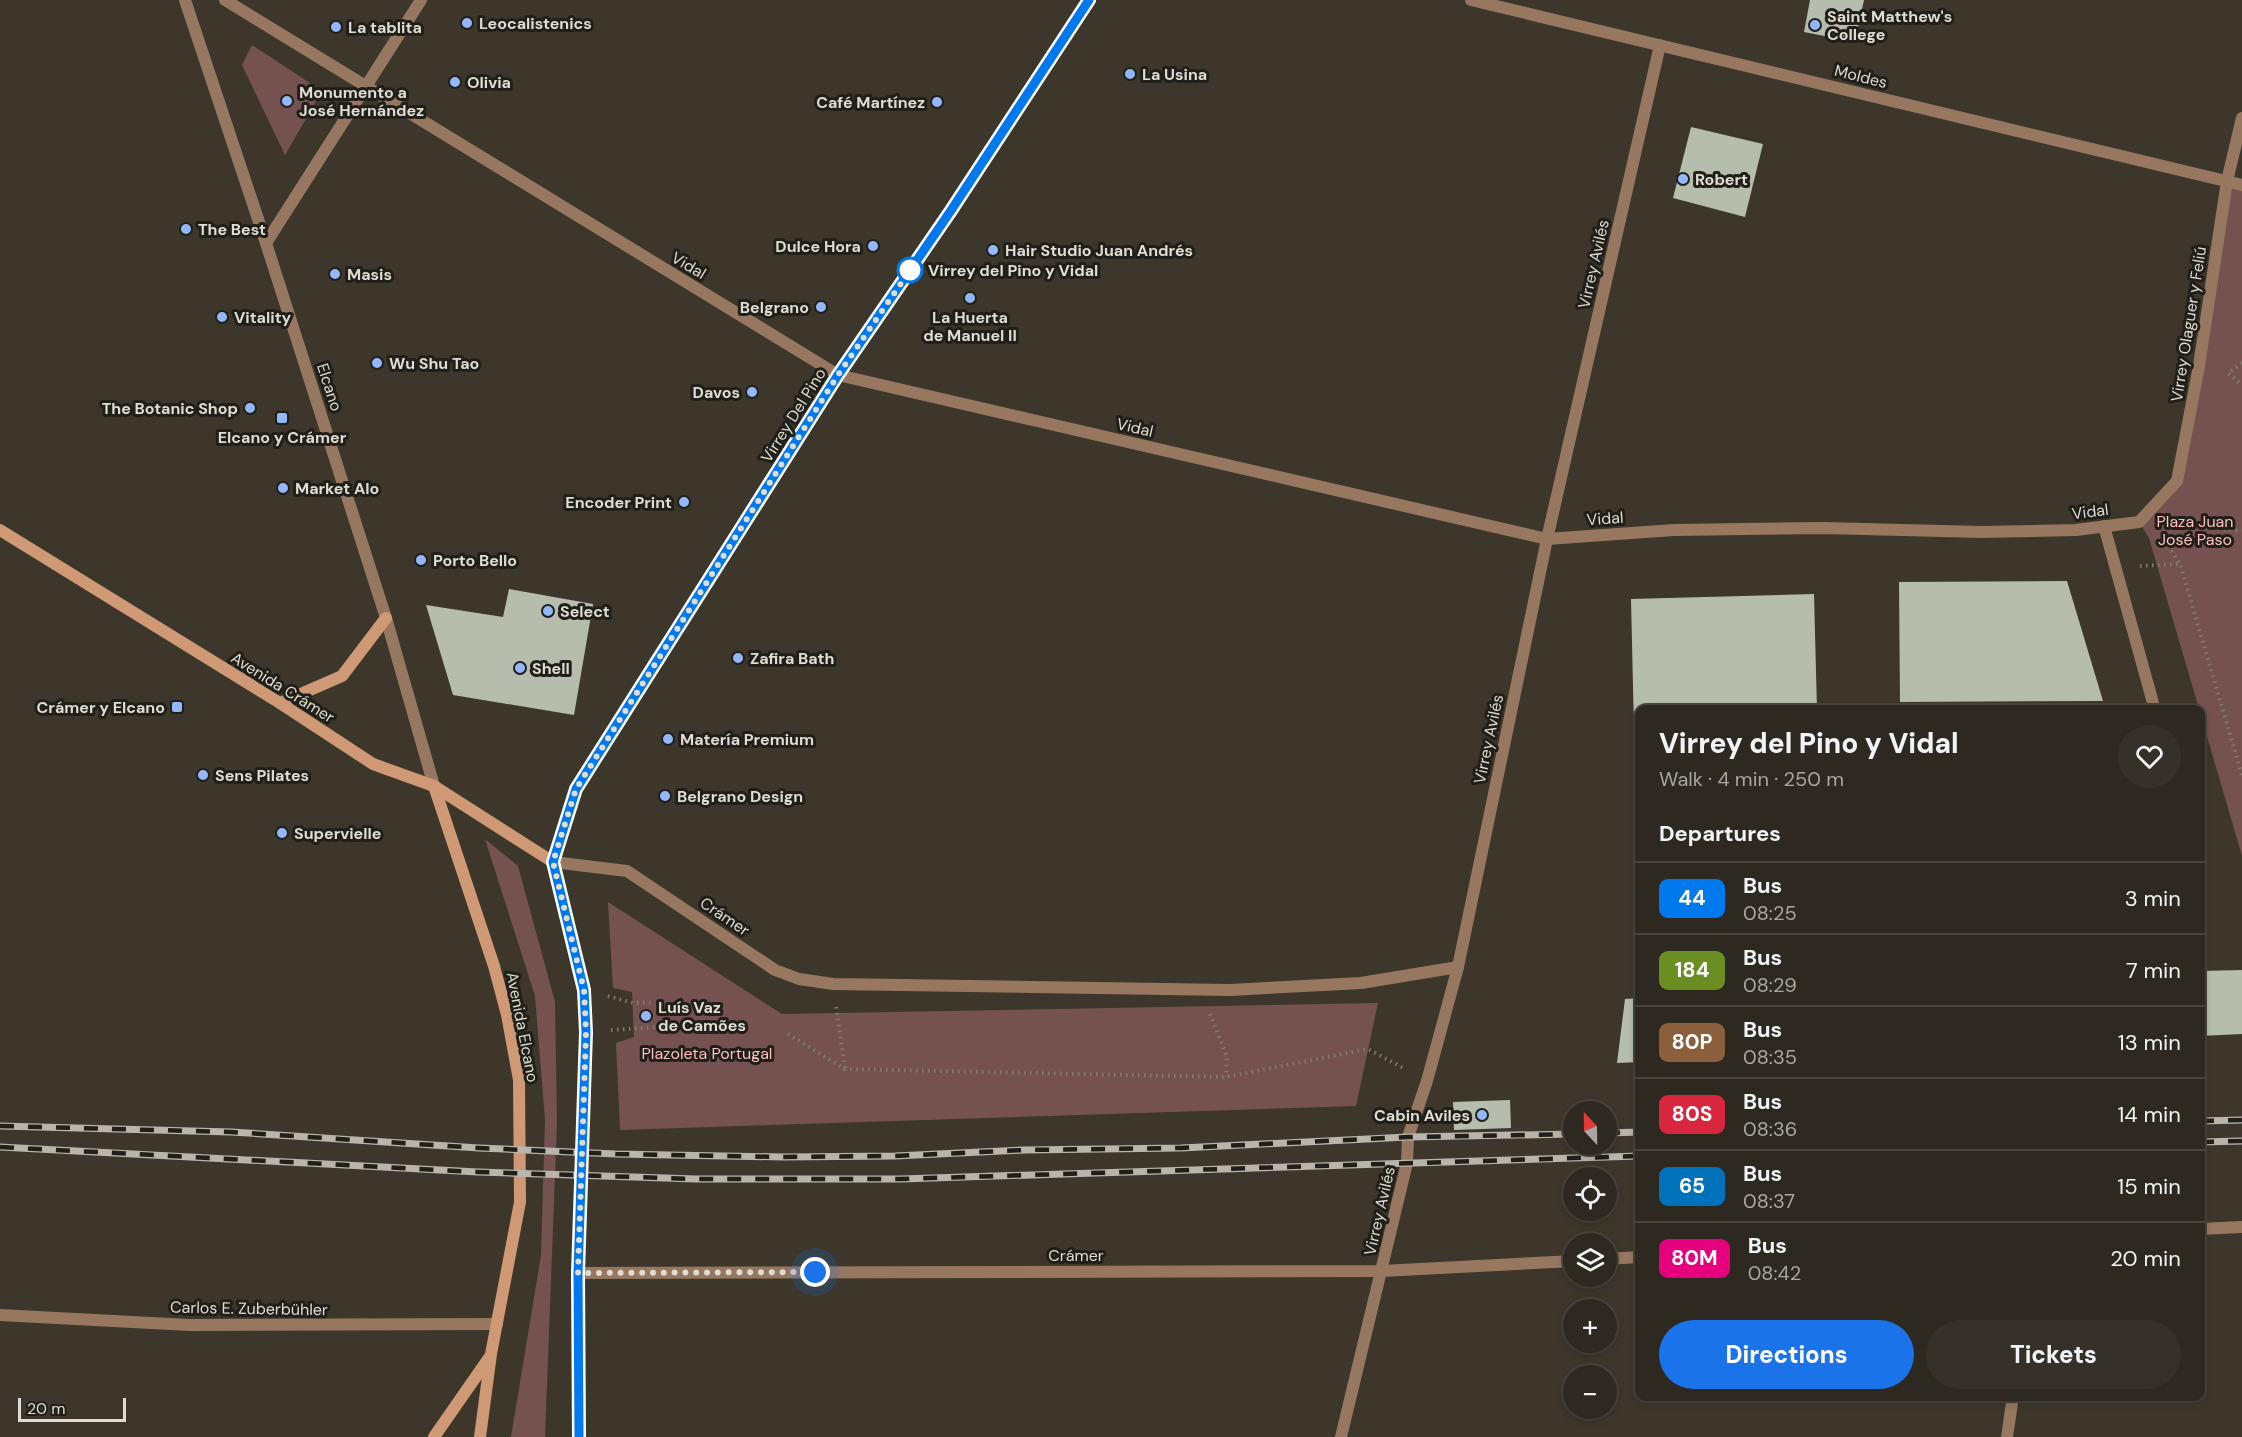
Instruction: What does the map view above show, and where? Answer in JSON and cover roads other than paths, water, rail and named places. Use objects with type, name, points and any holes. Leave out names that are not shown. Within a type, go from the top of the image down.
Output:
[{"type":"main road","name":"Avenida Crámer","points":[[0,530],[280,703],[373,764],[434,786],[553,862]]},
{"type":"main road","points":[[280,703],[342,676],[386,618]]},
{"type":"main road","name":"Avenida Elcano","points":[[434,786],[495,966],[519,1080],[519,1202],[491,1354],[480,1437]]},
{"type":"main road","points":[[553,862],[584,990],[586,1032],[578,1273],[579,1437]]},
{"type":"main road","points":[[434,1437],[491,1354]]},
{"type":"street","name":"Elcano","points":[[185,0],[266,243],[386,618],[434,786]]},
{"type":"street","name":"Vidal","points":[[225,0],[838,375],[1547,539],[1674,530],[1825,528],[1981,532],[2076,530],[2146,522]]},
{"type":"street","points":[[266,243],[421,0]]},
{"type":"street","name":"Virrey Del Pino","points":[[553,862],[576,789],[838,375],[950,212],[1089,0]]},
{"type":"street","name":"Moldes","points":[[1472,0],[2242,185]]},
{"type":"street","name":"Virrey Avilés","points":[[1341,1437],[1407,1163],[1408,1137],[1427,1081],[1458,967],[1547,539],[1660,45]]},
{"type":"street","name":"Virrey Olaguer y Feliú","points":[[2146,522],[2177,481],[2199,366],[2227,181],[2242,118]]},
{"type":"street","points":[[2104,526],[2154,705]]},
{"type":"street","name":"Crámer","points":[[553,862],[627,871],[775,970],[800,979],[833,984],[1230,990],[1361,983],[1458,967]]},
{"type":"street","points":[[2205,1229],[2242,1227]]},
{"type":"street","points":[[1617,1258],[1635,1257]]},
{"type":"street","name":"Crámer","points":[[578,1273],[1382,1271],[1563,1262]]},
{"type":"street","name":"Carlos E. Zuberbühler","points":[[0,1315],[189,1325],[497,1324]]},
{"type":"street","points":[[2007,1437],[2012,1401]]},
{"type":"railway","points":[[2205,1121],[2242,1120]]},
{"type":"railway","points":[[0,1126],[231,1132],[479,1148],[616,1154],[783,1157],[1181,1148],[1408,1137],[1563,1134]]},
{"type":"railway","points":[[1617,1133],[1635,1132]]},
{"type":"railway","points":[[2205,1142],[2242,1141]]},
{"type":"railway","points":[[0,1147],[478,1172],[696,1179],[901,1179],[1635,1156]]},
{"type":"place","name":"Leocalistenics","points":[[467,23]]},
{"type":"place","name":"Saint Matthew's College","points":[[1815,25]]},
{"type":"place","name":"La tablita","points":[[336,27]]},
{"type":"place","name":"La Usina","points":[[1130,74]]},
{"type":"place","name":"Olivia","points":[[455,82]]},
{"type":"place","name":"Monumento a José Hernández","points":[[287,101]]},
{"type":"place","name":"Café Martínez","points":[[937,102]]},
{"type":"place","name":"Robert","points":[[1683,179]]},
{"type":"place","name":"The Best","points":[[186,229]]},
{"type":"place","name":"Dulce Hora","points":[[873,246]]},
{"type":"place","name":"Hair Studio Juan Andrés","points":[[993,250]]},
{"type":"place","name":"Virrey del Pino y Vidal","points":[[910,270]]},
{"type":"place","name":"Masis","points":[[335,274]]},
{"type":"place","name":"La Huerta de Manuel II","points":[[970,298]]},
{"type":"place","name":"Belgrano","points":[[821,307]]},
{"type":"place","name":"Vitality","points":[[222,317]]},
{"type":"place","name":"Wu Shu Tao","points":[[377,363]]},
{"type":"place","name":"Davos","points":[[752,392]]},
{"type":"place","name":"The Botanic Shop","points":[[250,408]]},
{"type":"place","name":"Elcano y Crámer","points":[[282,418]]},
{"type":"place","name":"Market Alo","points":[[283,488]]},
{"type":"place","name":"Encoder Print","points":[[684,502]]},
{"type":"place","name":"Porto Bello","points":[[421,560]]},
{"type":"place","name":"Select","points":[[548,611]]},
{"type":"place","name":"Zafira Bath","points":[[738,658]]},
{"type":"place","name":"Shell","points":[[520,668]]},
{"type":"place","name":"Crámer y Elcano","points":[[177,707]]},
{"type":"place","name":"Matería Premium","points":[[668,739]]},
{"type":"place","name":"Sens Pilates","points":[[203,775]]},
{"type":"place","name":"Belgrano Design","points":[[665,796]]},
{"type":"place","name":"Supervielle","points":[[282,833]]},
{"type":"place","name":"Luís Vaz de Camões","points":[[646,1016]]},
{"type":"place","name":"Cabin Aviles","points":[[1482,1115]]},
{"type":"park label","name":"Plaza Juan José Paso","points":[[2195,530]]},
{"type":"park label","name":"Plazoleta Portugal","points":[[707,1053]]}]
